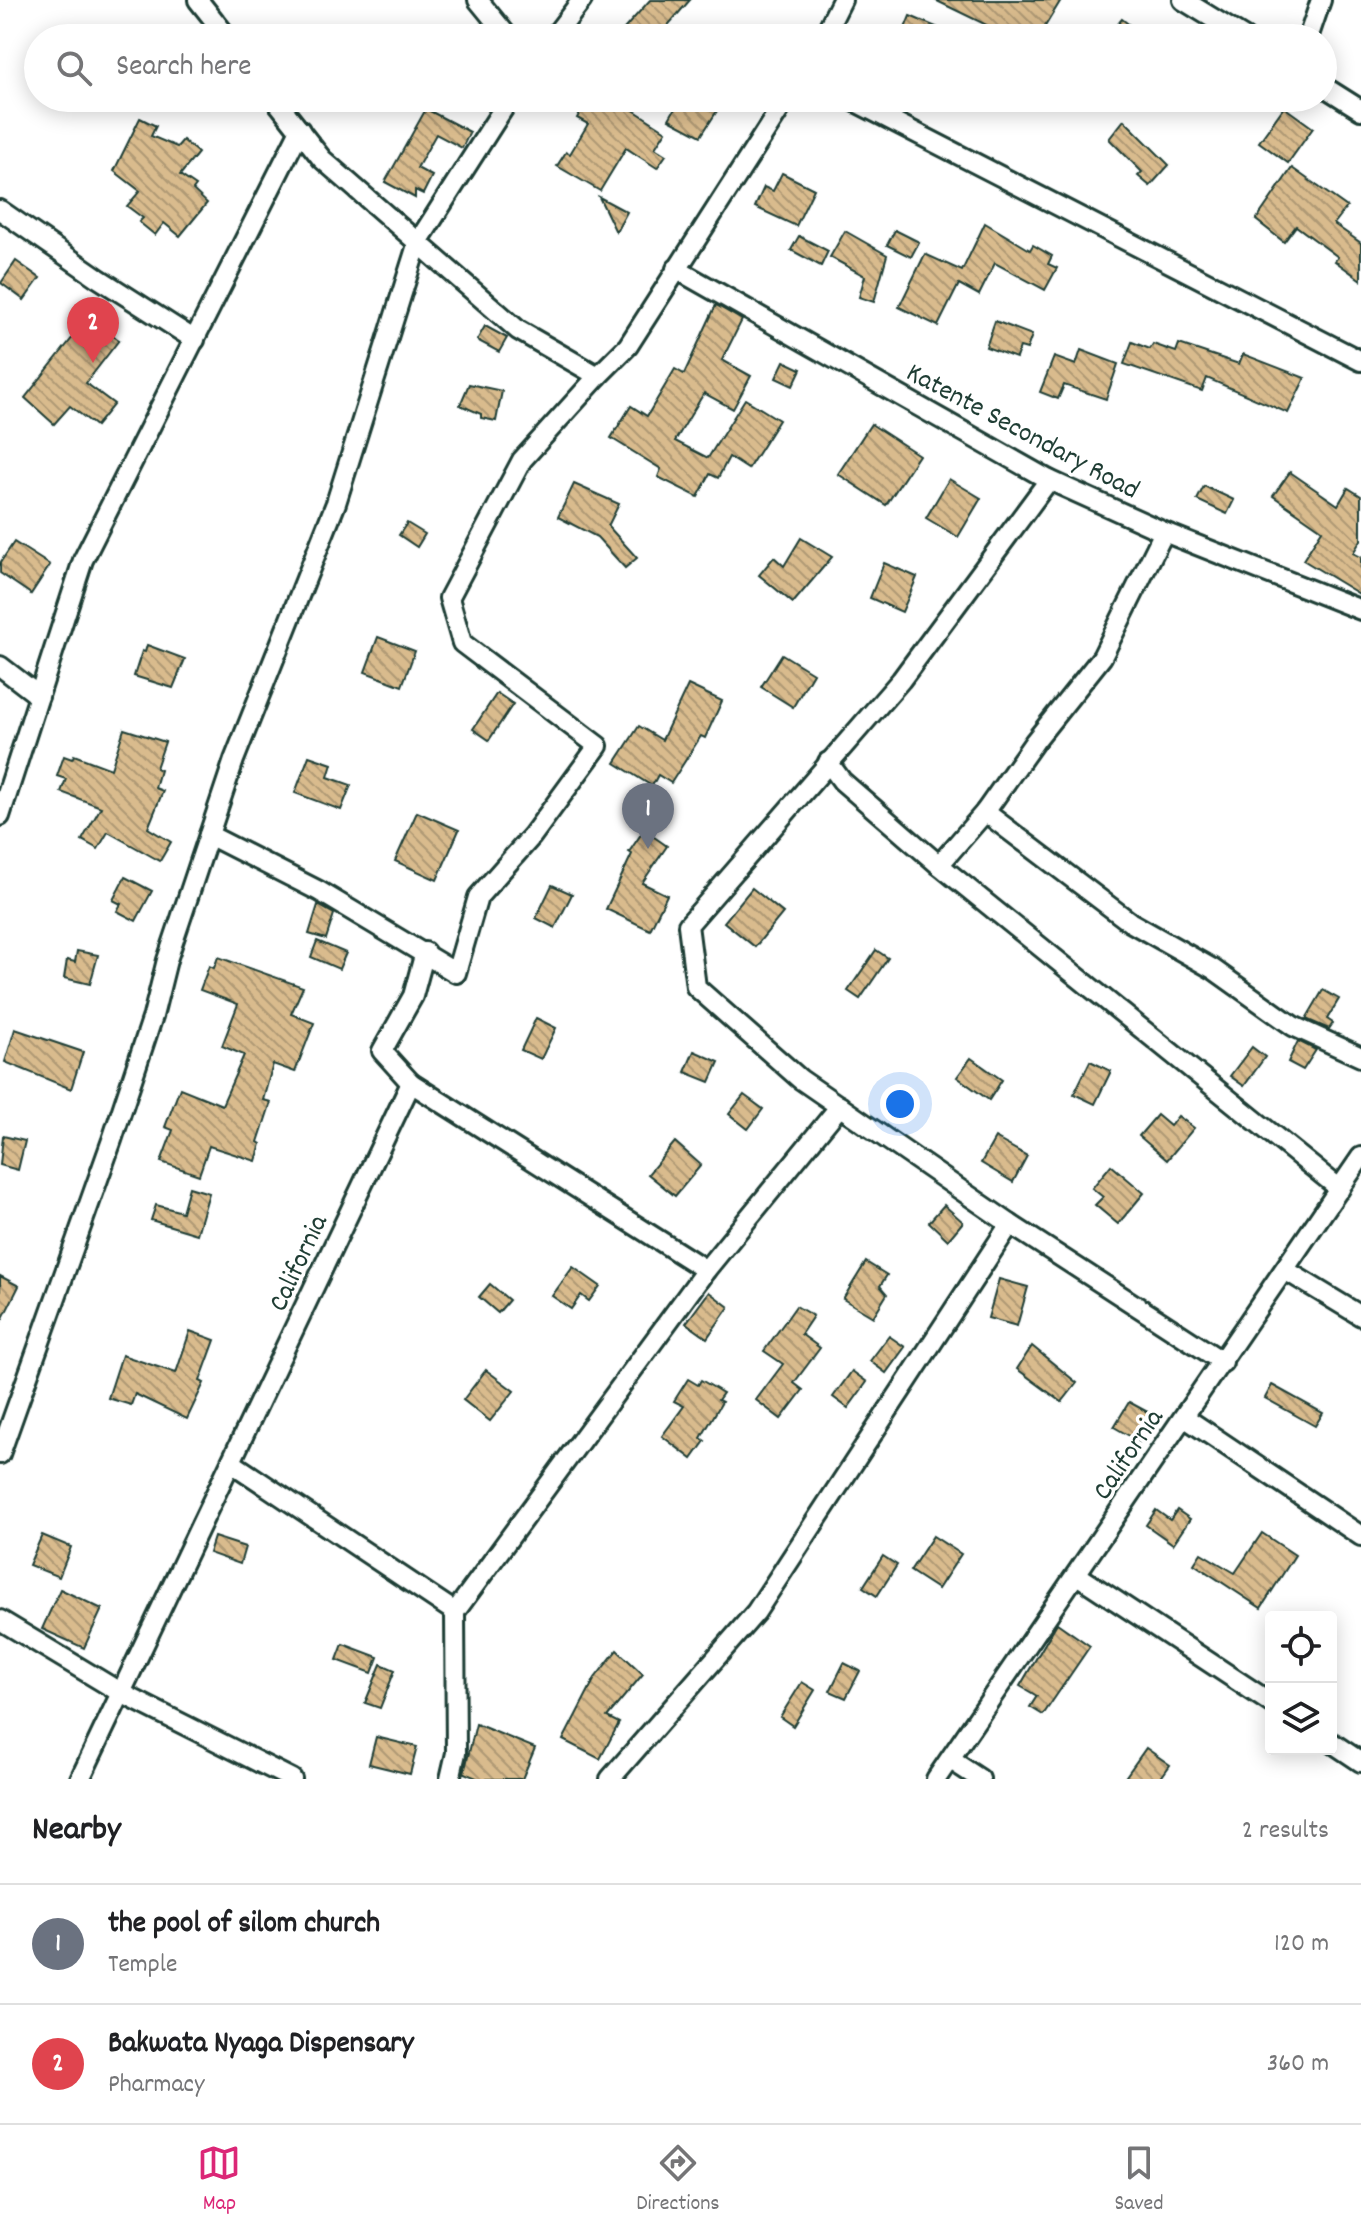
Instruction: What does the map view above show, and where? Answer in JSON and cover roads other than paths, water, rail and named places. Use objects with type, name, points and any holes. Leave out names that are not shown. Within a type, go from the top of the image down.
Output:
[{"type":"street","points":[[198,0],[217,24]]},
{"type":"street","points":[[478,0],[498,24]]},
{"type":"street","points":[[564,24],[582,0]]},
{"type":"street","points":[[1183,0],[1222,24]]},
{"type":"street","points":[[1313,24],[1321,0]]},
{"type":"street","points":[[828,24],[835,3]]},
{"type":"street","points":[[1337,95],[1361,110]]},
{"type":"street","points":[[285,112],[322,159],[518,330],[598,376]]},
{"type":"street","points":[[0,1454],[112,1140],[234,760],[336,503],[418,242],[501,112]]},
{"type":"street","points":[[209,835],[319,891],[456,973],[478,897],[532,836],[598,746],[462,643],[449,598],[522,460],[628,346],[778,112]]},
{"type":"street","points":[[875,112],[1361,361]]},
{"type":"street","points":[[0,816],[83,560],[300,130]]},
{"type":"street","points":[[0,210],[195,340]]},
{"type":"street","name":"Katente Secondary Road","points":[[676,269],[1049,480],[1164,532],[1361,610]]},
{"type":"street","points":[[1049,480],[901,680],[688,925],[696,987],[800,1079],[1010,1224],[1223,1362]]},
{"type":"street","points":[[939,865],[985,812],[1035,741],[1102,657],[1164,532]]},
{"type":"street","points":[[0,666],[39,696]]},
{"type":"street","points":[[828,762],[842,781],[939,865],[1340,1189]]},
{"type":"street","points":[[985,812],[1130,922],[1213,969],[1293,1026],[1361,1057]]},
{"type":"street","points":[[425,952],[413,996],[382,1051],[411,1083],[706,1270]]},
{"type":"street","name":"California","points":[[80,1779],[411,1083]]},
{"type":"street","points":[[450,1779],[456,1753],[455,1612],[706,1270],[840,1106]]},
{"type":"street","name":"California","points":[[936,1779],[1361,1157]]},
{"type":"street","points":[[610,1779],[756,1612],[1010,1224]]},
{"type":"street","points":[[1285,1270],[1361,1316]]},
{"type":"street","points":[[1184,1417],[1361,1536]]},
{"type":"street","points":[[232,1463],[455,1612]]},
{"type":"street","points":[[1077,1575],[1265,1699]]},
{"type":"street","points":[[0,1620],[123,1694],[292,1779]]},
{"type":"street","points":[[1337,1746],[1361,1762]]},
{"type":"street","points":[[951,1760],[980,1779]]},
{"type":"place","name":"Bakwata Nyaga Dispensary","points":[[93,363]]},
{"type":"place","name":"the pool of silom church","points":[[648,849]]}]
